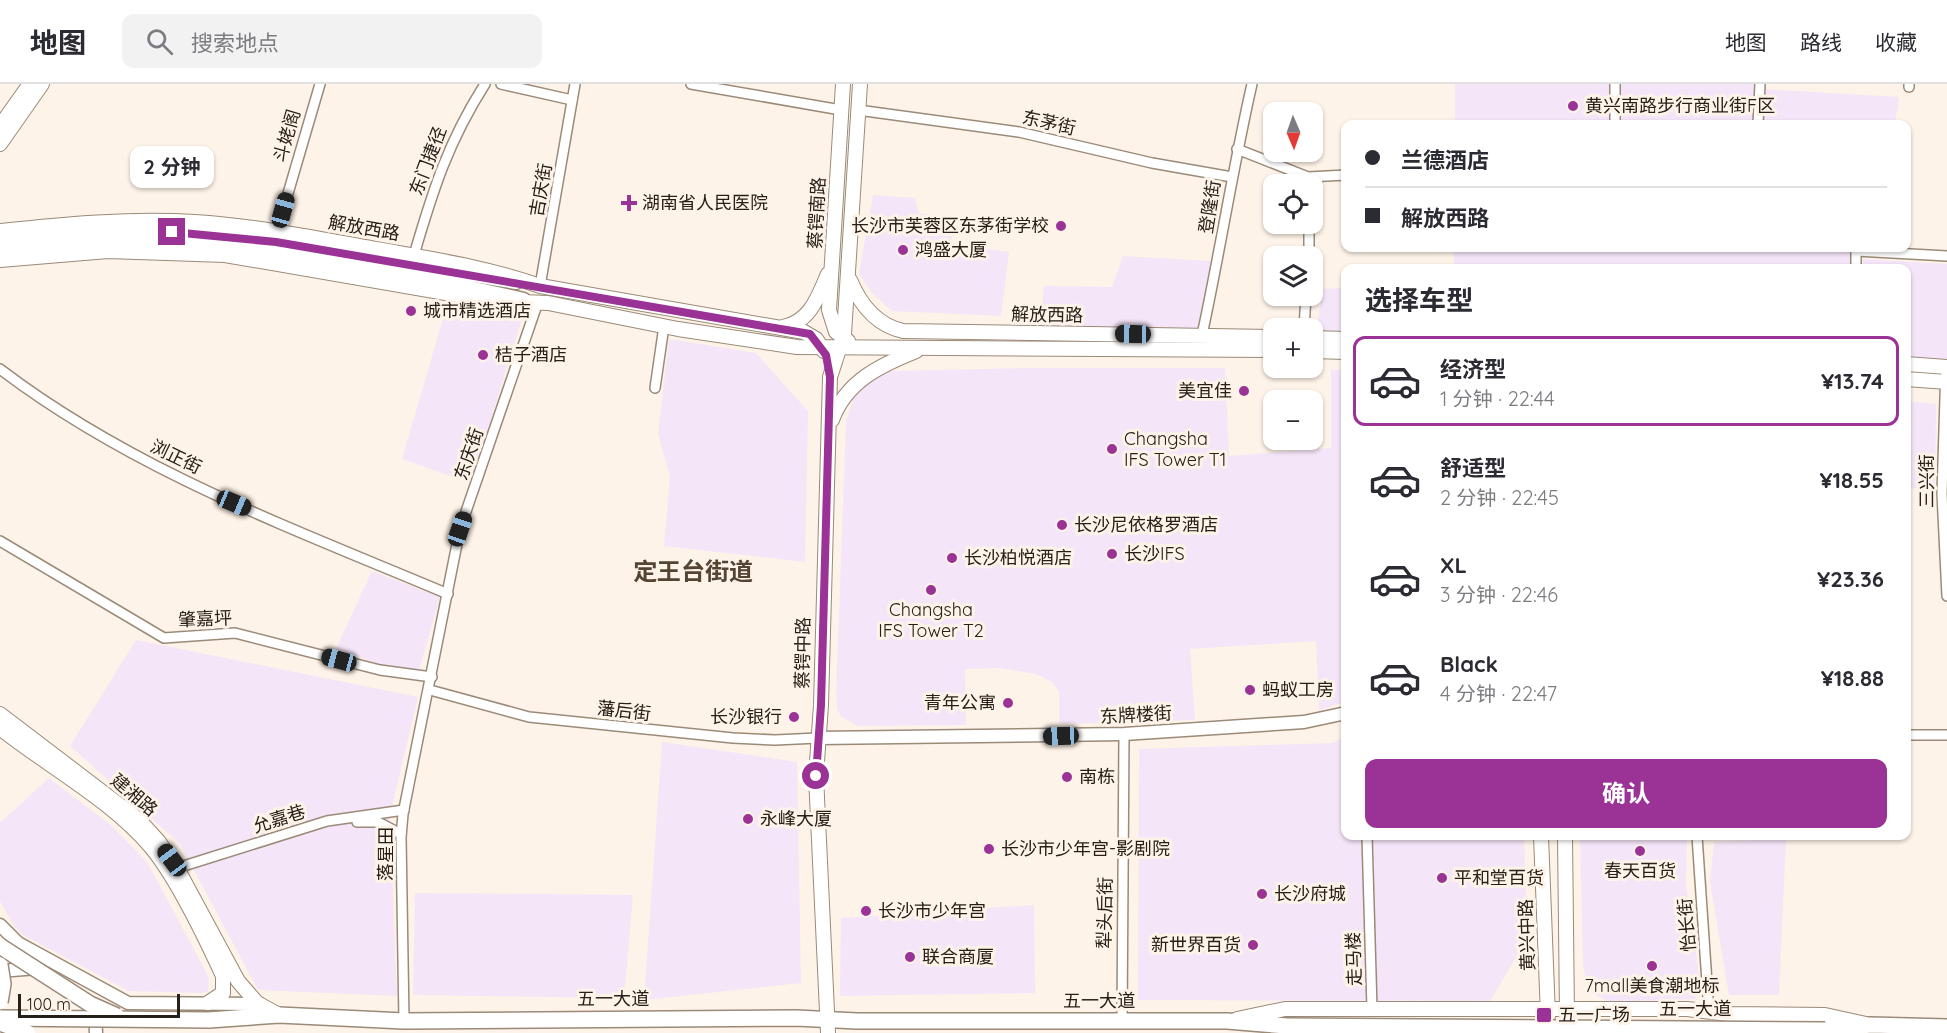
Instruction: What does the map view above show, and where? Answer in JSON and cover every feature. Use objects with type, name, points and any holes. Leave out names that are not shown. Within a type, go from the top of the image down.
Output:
[{"type":"main road","points":[[0,126],[30,84]]},
{"type":"main road","points":[[0,144],[42,84]]},
{"type":"main road","name":"蔡锷南路","points":[[842,343],[830,318],[843,84]]},
{"type":"main road","name":"蔡锷南路","points":[[842,343],[860,84]]},
{"type":"main road","name":"解放西路","points":[[0,231],[64,224],[141,221],[193,222],[277,231],[500,272],[540,286],[780,327],[810,334],[822,348]]},
{"type":"main road","name":"解放西路","points":[[0,260],[108,251],[207,253],[260,259],[492,301],[538,302],[781,346],[822,348],[842,343],[860,348],[1263,350]]},
{"type":"main road","points":[[780,327],[796,324],[808,313],[832,264]]},
{"type":"main road","name":"解放西路","points":[[848,273],[857,296],[866,308],[885,325],[903,331],[1263,337]]},
{"type":"main road","points":[[1323,338],[1341,339]]},
{"type":"main road","name":"蔡锷中路","points":[[828,1029],[816,776],[830,377],[842,343]]},
{"type":"main road","points":[[822,348],[830,377]]},
{"type":"main road","points":[[829,427],[842,401],[866,375],[887,363],[925,348]]},
{"type":"main road","points":[[1323,351],[1341,352]]},
{"type":"main road","points":[[1911,364],[1946,367]]},
{"type":"main road","points":[[1911,379],[1946,382]]},
{"type":"main road","name":"建湘路","points":[[0,714],[139,820],[159,842],[223,976],[223,993],[208,1004]]},
{"type":"main road","name":"建湘路","points":[[0,728],[132,828],[174,873],[232,971],[251,997],[279,1015]]},
{"type":"main road","name":"黄兴中路","points":[[1542,840],[1549,1033]]},
{"type":"main road","name":"黄兴中路","points":[[1565,840],[1568,1033]]},
{"type":"main road","points":[[0,946],[98,1008],[132,1020]]},
{"type":"main road","points":[[0,965],[3,984],[0,1002]]},
{"type":"main road","points":[[827,982],[841,1013],[857,1022]]},
{"type":"main road","name":"五一大道","points":[[1227,1021],[1285,1009],[1567,1009],[1825,1015],[1871,1025]]},
{"type":"main road","name":"五一大道","points":[[0,1018],[12,1028],[132,1020],[209,1020],[279,1015],[404,1021],[636,1018],[828,1029],[857,1022],[1122,1021],[1227,1021],[1286,1026],[1825,1030],[1871,1025],[1947,1027]]},
{"type":"street","name":"斗姥阁","points":[[277,231],[320,84]]},
{"type":"street","name":"东门捷径","points":[[414,255],[436,179],[462,120],[485,84]]},
{"type":"street","points":[[501,84],[572,100]]},
{"type":"street","name":"吉庆街","points":[[540,286],[575,84]]},
{"type":"street","points":[[691,84],[841,110]]},
{"type":"street","name":"登隆街","points":[[1202,335],[1222,241],[1237,149],[1252,84]]},
{"type":"street","points":[[1615,84],[1615,120]]},
{"type":"street","points":[[1758,120],[1760,84]]},
{"type":"street","name":"东茅街","points":[[858,110],[1019,132],[1152,163],[1232,177]]},
{"type":"street","points":[[1237,149],[1292,174]]},
{"type":"street","points":[[1323,179],[1341,176]]},
{"type":"street","name":"解放西路","points":[[0,241],[108,232],[226,235],[448,277],[538,302]]},
{"type":"street","name":"解放西路","points":[[0,250],[109,242],[225,244],[448,277],[540,286]]},
{"type":"street","points":[[1896,252],[1947,256]]},
{"type":"street","name":"东庆街","points":[[430,690],[460,529],[538,302]]},
{"type":"street","points":[[655,388],[664,326]]},
{"type":"street","name":"三兴街","points":[[1946,367],[1942,494],[1947,596]]},
{"type":"street","name":"浏正街","points":[[0,369],[63,415],[146,460],[234,503],[448,594]]},
{"type":"street","name":"肇嘉坪","points":[[0,542],[164,638],[235,633],[380,670],[432,677]]},
{"type":"street","name":"藩后街","points":[[430,690],[529,717],[733,738],[775,740],[818,738]]},
{"type":"street","name":"落星田","points":[[404,1021],[401,834],[430,690]]},
{"type":"street","name":"东牌楼街","points":[[818,738],[1124,734],[1304,722],[1341,714]]},
{"type":"street","name":"犁头后街","points":[[1122,1021],[1124,734]]},
{"type":"street","points":[[1911,735],[1947,735]]},
{"type":"street","name":"允嘉巷","points":[[174,873],[327,821],[404,810]]},
{"type":"street","name":"允嘉巷","points":[[174,873],[353,822],[378,822],[401,834]]},
{"type":"street","name":"走马楼","points":[[1366,840],[1372,1009]]},
{"type":"street","name":"怡长街","points":[[1697,840],[1709,1012]]},
{"type":"street","points":[[0,925],[18,943],[93,986],[128,1003],[260,1004]]},
{"type":"street","points":[[0,971],[60,967]]},
{"type":"street","points":[[93,986],[96,1033]]},
{"type":"shaded area","points":[[1455,84],[1760,84],[1760,89],[1899,97],[1896,120],[1455,120]]},
{"type":"shaded area","name":"鸿盛大厦","points":[[873,195],[915,198],[919,214],[953,215],[951,244],[1009,252],[1001,316],[892,311],[873,294],[859,274]]},
{"type":"shaded area","points":[[1454,252],[1857,252],[1856,264],[1454,264]]},
{"type":"shaded area","points":[[1123,256],[1211,261],[1197,330],[1040,328],[1044,286],[1112,287]]},
{"type":"shaded area","points":[[1863,259],[1947,264],[1947,361],[1911,357],[1911,264],[1863,264]]},
{"type":"shaded area","points":[[1341,288],[1341,334],[1323,332],[1323,318],[1319,318],[1320,306],[1323,306],[1323,289]]},
{"type":"shaded area","points":[[448,302],[524,313],[471,483],[402,459]]},
{"type":"shaded area","points":[[669,339],[756,353],[808,411],[805,562],[664,546],[670,476],[658,434]]},
{"type":"shaded area","name":"长沙IFS","points":[[1028,368],[1225,368],[1229,456],[1331,448],[1331,370],[1341,370],[1341,703],[1319,710],[1316,641],[1190,649],[1195,720],[1059,724],[1059,692],[1052,682],[1036,674],[999,668],[965,669],[966,725],[858,726],[842,717],[837,710],[836,696],[846,422],[854,397],[861,388],[880,374],[891,371]]},
{"type":"shaded area","points":[[1911,401],[1936,404],[1935,489],[1911,488]]},
{"type":"shaded area","points":[[372,571],[440,597],[417,677],[336,649]]},
{"type":"shaded area","points":[[136,640],[418,697],[390,815],[397,996],[258,990],[180,844],[70,746]]},
{"type":"shaded area","points":[[1341,739],[1341,840],[1524,840],[1528,938],[1490,1001],[1138,1000],[1139,749],[1332,743]]},
{"type":"shaded area","points":[[662,742],[797,762],[801,983],[644,1000]]},
{"type":"shaded area","points":[[49,778],[112,826],[147,862],[205,970],[209,979],[208,991],[203,993],[129,991],[23,935],[14,926],[0,901],[0,823]]},
{"type":"shaded area","points":[[1580,840],[1687,840],[1686,885],[1701,988],[1695,999],[1610,1002],[1589,992],[1583,966]]},
{"type":"shaded area","points":[[1786,840],[1779,995],[1729,995],[1710,882],[1714,842]]},
{"type":"shaded area","points":[[415,893],[633,895],[624,998],[413,995]]},
{"type":"shaded area","points":[[1034,905],[1035,993],[840,996],[841,918]]},
{"type":"place","name":"黄兴南路步行商业街F区","points":[[1573,106]]},
{"type":"place","name":"湖南省人民医院","points":[[629,203]]},
{"type":"place","name":"长沙市芙蓉区东茅街学校","points":[[1061,226]]},
{"type":"place","name":"鸿盛大厦","points":[[903,250]]},
{"type":"place","name":"城市精选酒店","points":[[411,311]]},
{"type":"place","name":"桔子酒店","points":[[483,355]]},
{"type":"place","name":"美宜佳","points":[[1244,391]]},
{"type":"place","name":"Changsha IFS Tower T1","points":[[1112,449]]},
{"type":"place","name":"长沙尼依格罗酒店","points":[[1062,525]]},
{"type":"place","name":"长沙IFS","points":[[1112,554]]},
{"type":"place","name":"长沙柏悦酒店","points":[[952,558]]},
{"type":"place","name":"Changsha IFS Tower T2","points":[[931,590]]},
{"type":"place","name":"蚂蚁工房","points":[[1250,690]]},
{"type":"place","name":"青年公寓","points":[[1008,703]]},
{"type":"place","name":"长沙银行","points":[[794,717]]},
{"type":"place","name":"南栋","points":[[1067,777]]},
{"type":"place","name":"永峰大厦","points":[[748,819]]},
{"type":"place","name":"长沙市少年宫-影剧院","points":[[989,849]]},
{"type":"place","name":"春天百货","points":[[1640,851]]},
{"type":"place","name":"平和堂百货","points":[[1442,878]]},
{"type":"place","name":"长沙府城","points":[[1262,894]]},
{"type":"place","name":"长沙市少年宫","points":[[866,911]]},
{"type":"place","name":"新世界百货","points":[[1253,945]]},
{"type":"place","name":"联合商厦","points":[[910,957]]},
{"type":"place","name":"7mall美食潮地标","points":[[1652,966]]},
{"type":"place","name":"五一广场","points":[[1544,1015]]},
{"type":"district","name":"定王台街道","points":[[693,572]]},
{"type":"route","points":[[172,232],[226,235],[276,242],[797,330],[810,334],[816,339],[826,355],[830,377],[821,705],[816,776]]}]
